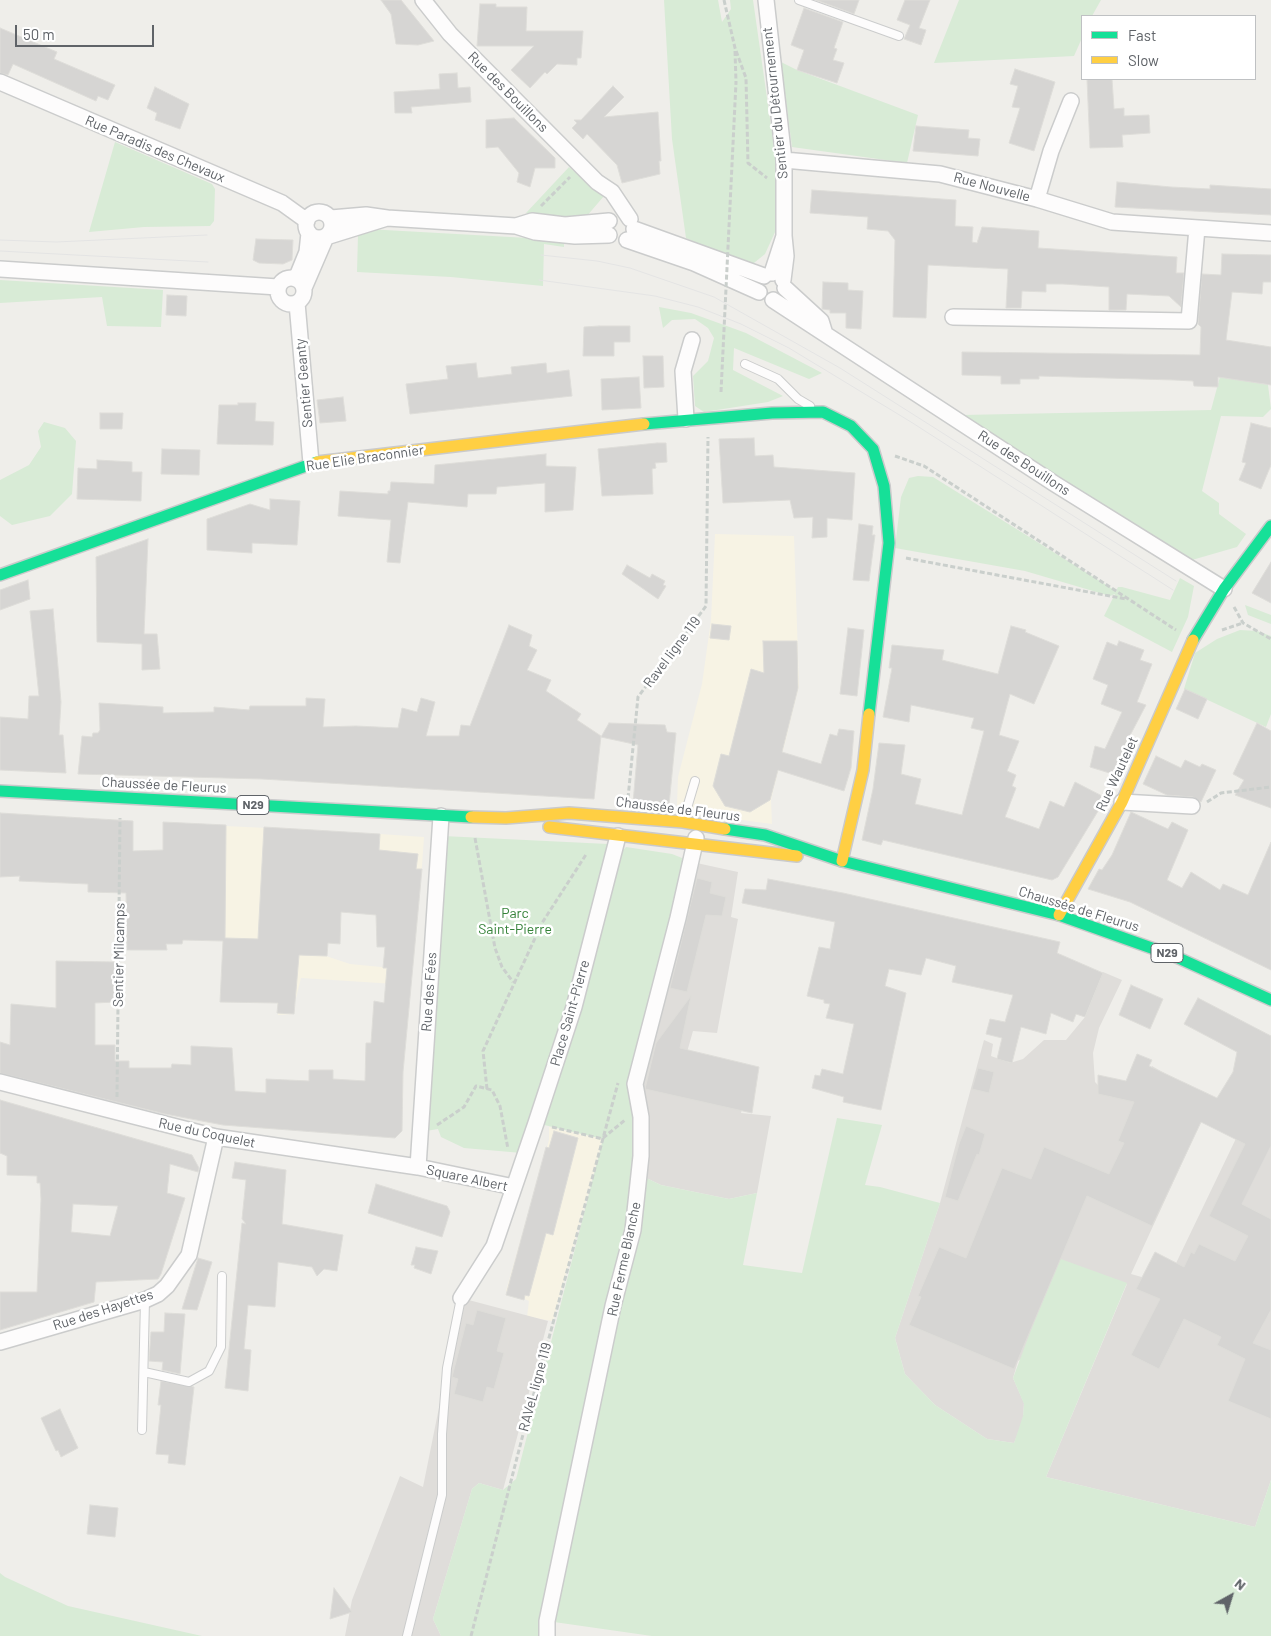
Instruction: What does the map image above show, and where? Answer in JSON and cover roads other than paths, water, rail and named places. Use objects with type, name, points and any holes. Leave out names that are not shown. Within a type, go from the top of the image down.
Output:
[{"type":"street","name":"Rue des Bouillons","points":[[423,0],[450,34],[597,182],[612,192],[630,230],[776,279],[821,321],[825,334]]},
{"type":"street","name":"Sentier du Détournement","points":[[759,292],[759,283],[776,279],[786,256],[784,236],[784,160],[766,0]]},
{"type":"street","name":"Rue Paradis des Chevaux","points":[[0,82],[121,136],[282,203],[308,227]]},
{"type":"street","points":[[1037,199],[1051,151],[1071,101]]},
{"type":"street","name":"Rue Nouvelle","points":[[784,160],[940,174],[1037,199],[1112,222],[1271,233]]},
{"type":"street","name":"Rue des Bouillons","points":[[597,182],[611,224]]},
{"type":"street","points":[[278,287],[281,300],[288,304],[297,303],[303,297],[300,284],[307,252],[308,227],[312,214],[320,212],[331,218],[366,214],[387,218],[516,226],[532,221],[565,225],[611,224],[625,216],[630,230],[694,263],[759,292]]},
{"type":"street","points":[[300,284],[333,226],[331,218]]},
{"type":"street","points":[[308,227],[317,238],[326,237],[387,218]]},
{"type":"street","points":[[611,224],[618,241],[630,230]]},
{"type":"street","points":[[953,317],[1189,321],[1197,228]]},
{"type":"street","points":[[0,269],[278,287],[287,279],[300,284]]},
{"type":"street","points":[[773,300],[781,296],[776,279]]},
{"type":"street","name":"Rue des Bouillons","points":[[759,292],[765,298],[773,300],[1055,484],[1224,589]]},
{"type":"street","name":"Sentier Geanty","points":[[297,303],[311,463]]},
{"type":"street","points":[[686,419],[683,371],[692,340]]},
{"type":"street","name":"Rue Elie Braconnier","points":[[0,575],[311,463],[686,419],[772,413],[823,412],[851,426],[873,449],[884,486],[888,554],[864,770],[842,861]]},
{"type":"street","points":[[1224,589],[1271,526]]},
{"type":"street","name":"Rue Wautelet","points":[[1059,915],[1122,802],[1192,641],[1224,589]]},
{"type":"street","name":"Chaussée de Fleurus","points":[[0,791],[441,816],[506,818],[569,813],[699,824],[765,835],[842,861],[1059,915],[1174,956],[1271,1000]]},
{"type":"street","points":[[1122,802],[1192,806]]},
{"type":"street","name":"Rue des Fées","points":[[418,1168],[441,816]]},
{"type":"street","name":"Chaussée de Fleurus","points":[[506,818],[599,834],[842,861]]},
{"type":"street","name":"Rue Ferme Blanche","points":[[547,1636],[547,1621],[613,1306],[633,1230],[641,1156],[639,1108],[635,1084],[678,918],[699,824]]},
{"type":"street","name":"Place Saint-Pierre","points":[[514,1187],[574,1007],[618,836]]},
{"type":"street","name":"Rue du Coquelet","points":[[0,1082],[216,1137],[418,1168]]},
{"type":"street","name":"Rue des Hayettes","points":[[0,1342],[146,1300],[158,1294],[167,1286],[190,1254],[216,1137]]},
{"type":"street","name":"Square Albert","points":[[418,1168],[514,1187],[494,1246],[461,1298]]},
{"type":"lane","points":[[799,0],[899,36]]},
{"type":"lane","points":[[745,364],[778,380],[798,399],[823,412]]},
{"type":"lane","points":[[682,822],[695,781]]},
{"type":"lane","points":[[144,1372],[189,1382],[209,1371],[221,1347],[222,1276]]},
{"type":"lane","points":[[406,1636],[442,1495],[442,1434],[446,1368],[461,1298]]},
{"type":"lane","points":[[142,1430],[146,1300]]},
{"type":"tram line","points":[[0,240],[56,242],[207,235]]},
{"type":"tram line","points":[[0,251],[208,262]]},
{"type":"tram line","points":[[541,255],[597,261],[630,268],[714,297],[840,368],[1176,581]]},
{"type":"tram line","points":[[539,280],[655,296],[698,307],[741,324],[789,348],[911,422],[1173,590]]},
{"type":"park label","name":"Parc Saint-Pierre","points":[[515,922]]}]
